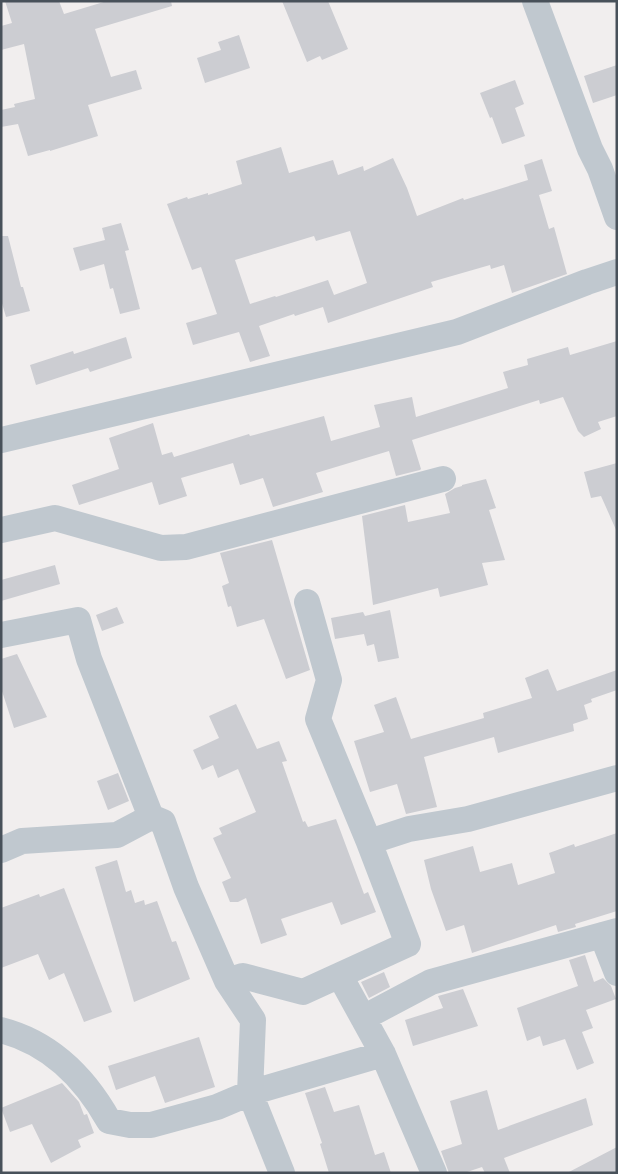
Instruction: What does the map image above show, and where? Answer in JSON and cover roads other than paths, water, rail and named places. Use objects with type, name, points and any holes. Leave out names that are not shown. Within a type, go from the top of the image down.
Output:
[{"type":"street","points":[[535,1],[590,149],[608,166],[617,217]]},
{"type":"street","points":[[1,440],[457,332],[586,282],[617,272]]},
{"type":"street","points":[[1,530],[55,518],[160,548],[186,547],[443,479]]},
{"type":"street","points":[[227,981],[243,976],[303,992],[408,944],[369,842],[318,719],[329,680],[307,602]]},
{"type":"street","points":[[1,635],[78,620],[89,659],[152,817],[163,822],[186,887],[227,981],[253,1020],[250,1093],[282,1173]]},
{"type":"street","points":[[369,842],[409,829],[468,819],[617,778]]},
{"type":"street","points":[[1,850],[22,841],[117,836],[152,817]]},
{"type":"street","points":[[363,1018],[430,982],[610,933],[617,973]]},
{"type":"street","points":[[340,976],[383,1054],[434,1173]]},
{"type":"street","points":[[1,1030],[46,1049],[66,1064],[96,1098],[110,1121],[130,1125],[152,1125],[217,1107],[250,1093],[383,1054]]}]
